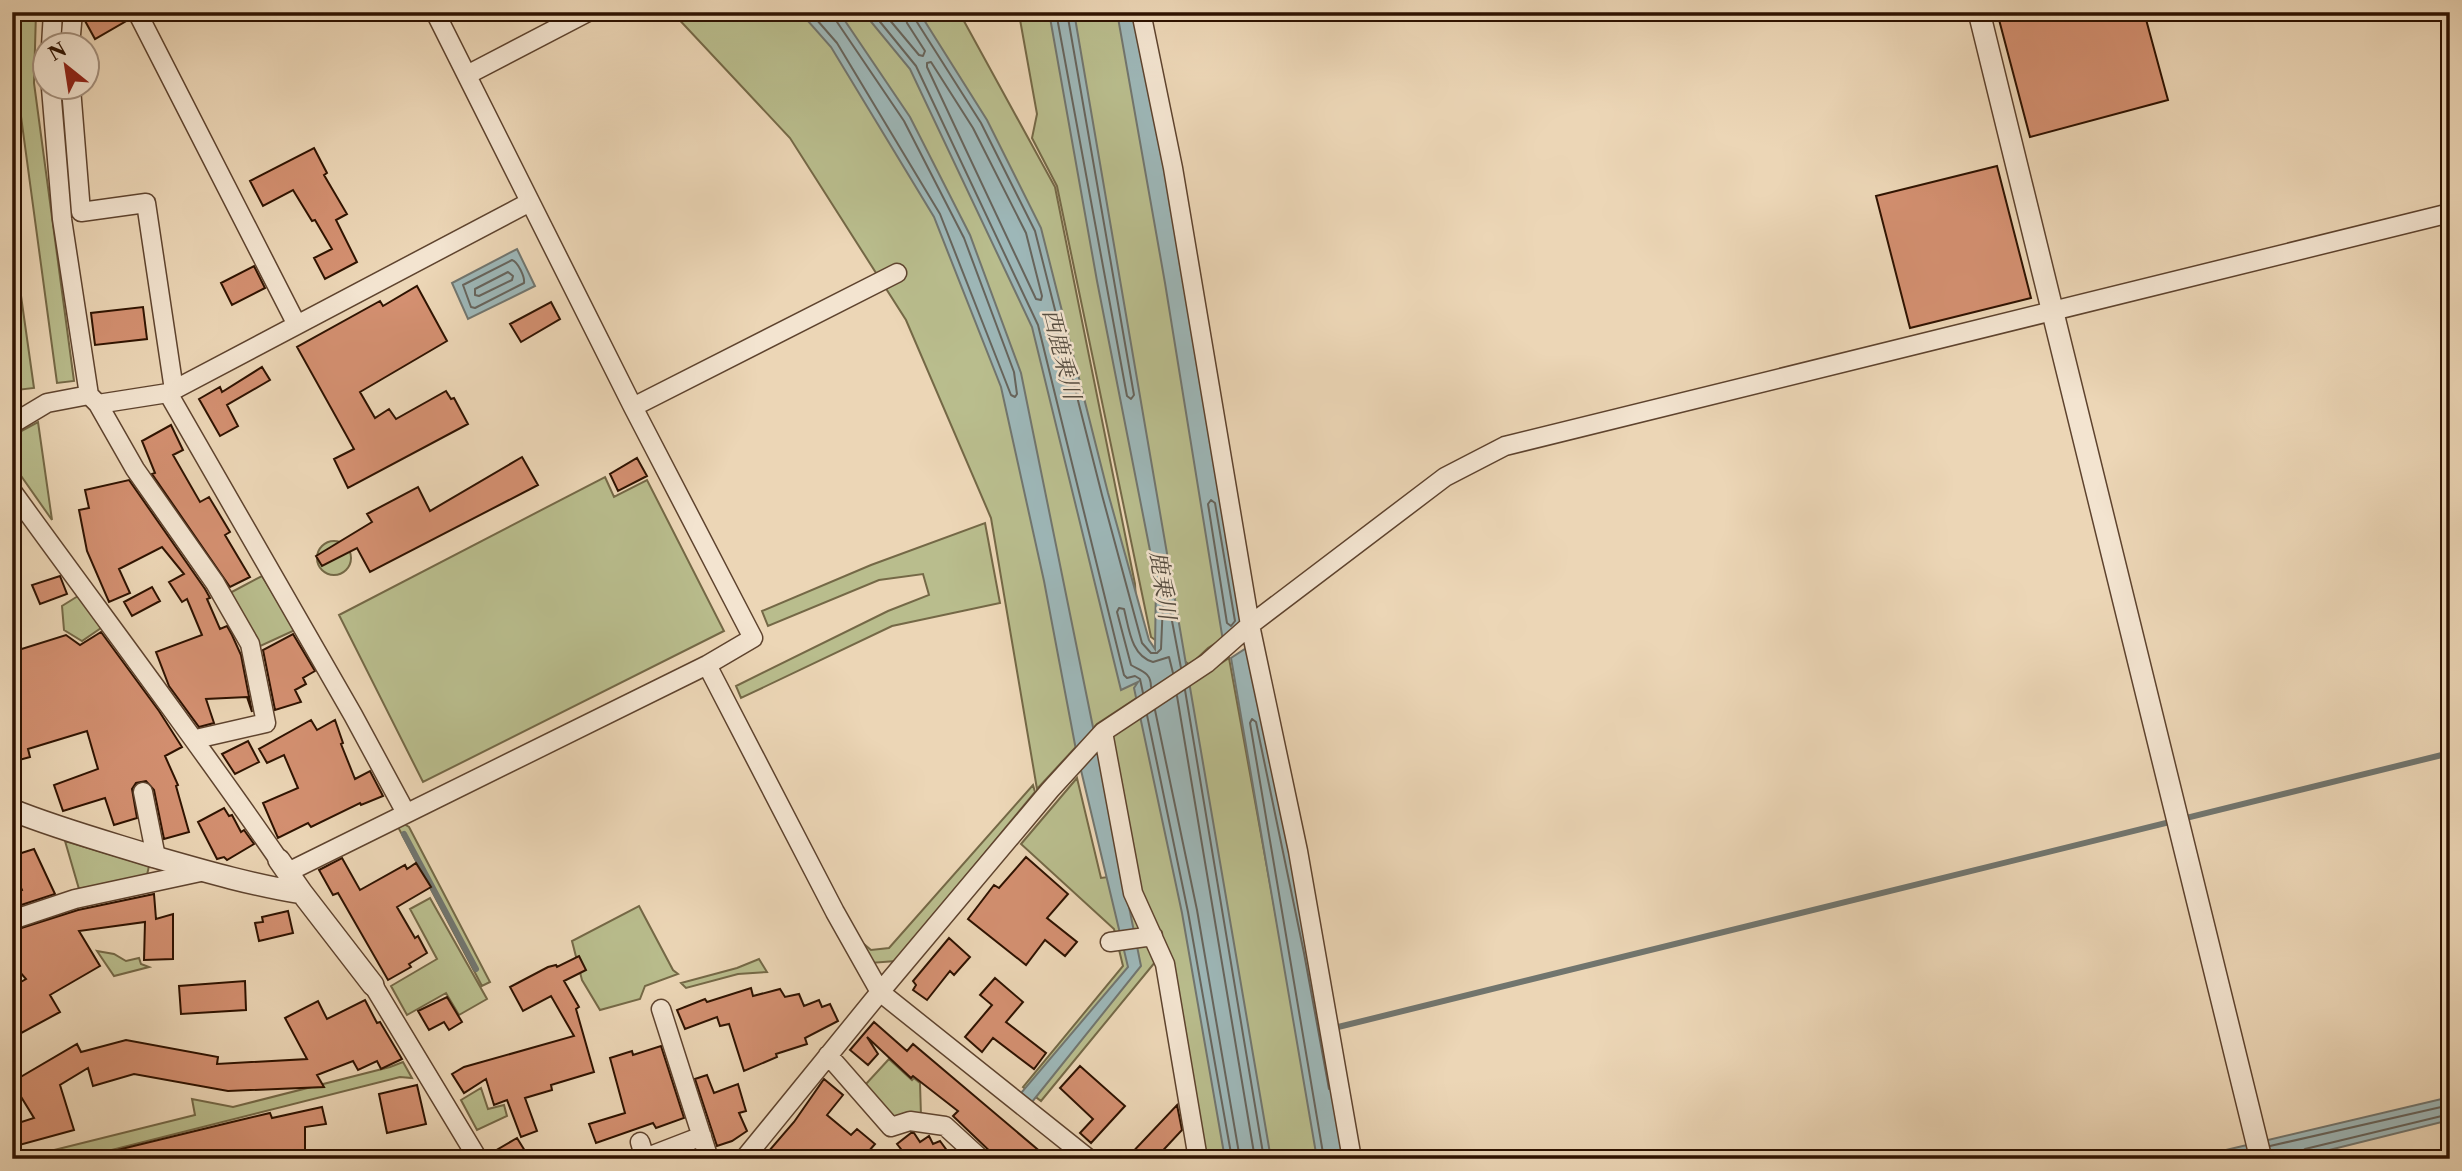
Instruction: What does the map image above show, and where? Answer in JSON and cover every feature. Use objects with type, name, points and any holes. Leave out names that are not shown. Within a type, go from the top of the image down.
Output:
[{"type":"street","points":[[51,32],[52,12]]},
{"type":"street","points":[[71,32],[73,12]]},
{"type":"street","points":[[138,12],[297,325]]},
{"type":"street","points":[[284,866],[406,813],[707,665],[753,638],[633,407],[435,12]]},
{"type":"street","points":[[467,75],[588,12]]},
{"type":"street","points":[[1140,12],[1173,168],[1250,625],[1298,851],[1352,1159]]},
{"type":"street","points":[[1979,12],[2261,1159]]},
{"type":"street","points":[[52,102],[62,219],[94,400],[135,470],[215,583],[250,644],[267,723],[196,739]]},
{"type":"street","points":[[72,102],[81,212],[146,203],[171,391],[406,813]]},
{"type":"street","points":[[12,424],[47,403],[171,391],[530,202]]},
{"type":"street","points":[[744,1159],[880,992],[1098,738],[1194,671],[1250,625],[1445,477],[1505,446],[2450,213]]},
{"type":"street","points":[[633,407],[897,273]]},
{"type":"street","points":[[12,491],[102,617],[196,739],[302,893],[373,985],[478,1159]]},
{"type":"street","points":[[707,665],[835,912],[880,992],[1089,1159]]},
{"type":"street","points":[[1098,738],[1133,893],[1130,939],[1165,964],[1198,1159]]},
{"type":"street","points":[[143,792],[156,857]]},
{"type":"street","points":[[12,810],[53,827],[156,857],[271,888],[302,893]]},
{"type":"street","points":[[12,920],[75,899],[205,871]]},
{"type":"street","points":[[661,1009],[709,1159]]},
{"type":"street","points":[[828,1055],[891,1127],[910,1121],[945,1126],[981,1159]]},
{"type":"street","points":[[640,1142],[645,1158],[702,1136]]},
{"type":"green space","points":[[12,12],[36,12],[35,32],[32,32],[32,102],[37,102],[74,381],[57,383],[12,50]]},
{"type":"green space","points":[[672,12],[959,12],[1055,187],[1135,584],[1141,695],[1097,724],[1037,789],[991,518],[906,320],[790,138]]},
{"type":"green space","points":[[966,12],[1138,12],[1247,623],[1208,648],[1190,665],[1151,637],[1057,186],[1032,138],[1037,114],[1019,14],[975,21]]},
{"type":"green space","points":[[12,232],[34,388],[17,390],[12,359]]},
{"type":"green space","points":[[38,422],[52,520],[12,463],[12,436]]},
{"type":"green space","points":[[605,477],[614,497],[647,480],[724,631],[423,782],[339,615]]},
{"type":"green space","points":[[985,523],[1000,603],[892,626],[741,698],[736,686],[888,611],[929,595],[923,574],[879,580],[768,626],[762,611],[871,565]]},
{"type":"green space","points":[[334,541],[346,546],[351,558],[346,570],[334,575],[322,570],[317,558],[322,546]]},
{"type":"green space","points":[[262,576],[295,630],[256,648],[228,594]]},
{"type":"green space","points":[[78,596],[101,628],[82,641],[64,630],[62,606]]},
{"type":"green space","points":[[1229,658],[1320,1159],[1205,1159],[1141,899],[1113,736]]},
{"type":"green space","points":[[1077,778],[1101,878],[1124,875],[1156,961],[1041,1101],[1023,1087],[1123,966],[1114,929],[1021,844]]},
{"type":"green space","points":[[1033,785],[1035,792],[896,961],[870,963],[858,939],[871,950],[889,948]]},
{"type":"green space","points":[[404,824],[409,827],[490,982],[482,986],[398,827]]},
{"type":"green space","points":[[65,841],[149,866],[147,875],[79,889]]},
{"type":"green space","points":[[430,898],[487,999],[459,1015],[446,993],[407,1015],[391,986],[437,959],[410,909]]},
{"type":"green space","points":[[639,906],[673,970],[678,974],[645,986],[640,999],[600,1010],[582,980],[572,941]]},
{"type":"green space","points":[[97,951],[114,954],[126,961],[139,958],[141,964],[149,967],[114,976]]},
{"type":"green space","points":[[759,959],[767,972],[738,974],[686,988],[681,983],[737,968]]},
{"type":"green space","points":[[889,1059],[912,1080],[914,1078],[920,1083],[921,1116],[889,1115],[865,1085]]},
{"type":"green space","points":[[403,1062],[412,1078],[400,1077],[76,1159],[18,1159],[195,1115],[192,1099],[233,1107]]},
{"type":"green space","points":[[481,1088],[488,1109],[504,1105],[507,1116],[477,1130],[461,1100]]},
{"type":"water","points":[[800,12],[839,12],[910,117],[970,235],[1021,373],[1094,732],[1076,750],[1044,581],[1001,387],[934,217],[831,47]]},
{"type":"water","points":[[863,12],[919,12],[987,120],[1041,228],[1108,493],[1149,640],[1155,649],[1156,581],[1097,281],[1049,12],[1074,12],[1271,1159],[1225,1159],[1182,913],[1134,688],[1138,682],[1121,690],[1032,327],[910,69]]},
{"type":"water","points":[[1117,12],[1137,12],[1243,626],[1223,641],[1165,283]]},
{"type":"water","points":[[517,249],[535,286],[468,319],[452,283]]},
{"type":"water","points":[[1248,647],[1311,952],[1349,1159],[1317,1159],[1231,658]]},
{"type":"water","points":[[1097,749],[1141,966],[1032,1102],[1021,1093],[1128,967],[1080,766]]},
{"type":"water","points":[[2450,1097],[2450,1120],[2293,1159],[2188,1159]]},
{"type":"building","points":[[95,12],[126,12],[128,20],[102,35],[102,32],[91,32],[84,19]]},
{"type":"building","points":[[1997,12],[2144,12],[2168,100],[2030,137]]},
{"type":"building","points":[[314,148],[327,173],[324,175],[347,214],[336,220],[357,262],[325,279],[314,258],[332,249],[293,190],[263,206],[250,181]]},
{"type":"building","points":[[1997,166],[2031,298],[1910,328],[1876,196]]},
{"type":"building","points":[[254,266],[265,288],[232,305],[221,283]]},
{"type":"building","points":[[417,286],[447,341],[360,392],[375,418],[389,409],[396,419],[446,391],[451,399],[454,398],[468,424],[348,488],[334,459],[354,449],[297,347],[380,301],[383,306]]},
{"type":"building","points":[[551,302],[560,319],[521,342],[510,324]]},
{"type":"building","points":[[143,307],[147,339],[95,345],[91,313]]},
{"type":"building","points":[[262,367],[270,380],[227,405],[238,426],[220,436],[199,399],[220,387],[222,392]]},
{"type":"building","points":[[171,425],[183,450],[173,455],[200,502],[209,497],[230,532],[225,535],[250,577],[230,587],[152,474],[155,473],[142,441]]},
{"type":"building","points":[[522,457],[538,485],[370,572],[357,548],[322,566],[316,556],[372,522],[367,514],[418,487],[430,511]]},
{"type":"building","points":[[637,458],[647,476],[618,491],[610,474]]},
{"type":"building","points":[[129,480],[205,589],[220,629],[227,626],[232,635],[241,655],[252,712],[247,697],[206,699],[214,723],[199,727],[169,686],[156,652],[202,635],[187,599],[182,602],[169,582],[184,574],[162,547],[119,569],[130,593],[109,602],[87,551],[79,510],[89,508],[85,490]]},
{"type":"building","points":[[60,576],[67,594],[40,604],[32,585]]},
{"type":"building","points":[[152,587],[160,601],[132,616],[124,602]]},
{"type":"building","points":[[101,632],[182,747],[165,756],[178,785],[176,786],[189,832],[164,839],[154,790],[146,781],[136,783],[132,789],[137,818],[114,825],[105,798],[63,811],[54,785],[98,769],[87,731],[28,749],[30,757],[12,762],[12,652],[66,635],[80,645]]},
{"type":"building","points":[[293,634],[315,671],[303,678],[306,684],[295,690],[301,702],[275,710],[263,650]]},
{"type":"building","points":[[311,720],[317,730],[335,720],[355,779],[370,771],[383,796],[361,805],[360,803],[311,827],[308,823],[278,838],[263,803],[298,788],[284,755],[267,763],[259,749]]},
{"type":"building","points":[[248,741],[259,762],[235,774],[222,754]]},
{"type":"building","points":[[224,808],[229,816],[232,815],[241,832],[244,830],[254,844],[227,860],[224,857],[217,859],[198,822]]},
{"type":"building","points":[[34,849],[55,894],[12,908],[12,895],[22,890],[12,868],[12,856]]},
{"type":"building","points":[[1026,857],[1068,894],[1047,918],[1077,942],[1065,956],[1045,940],[1026,965],[968,919],[994,885],[999,888]]},
{"type":"building","points":[[342,858],[360,890],[405,865],[407,869],[416,863],[431,887],[397,907],[427,953],[409,964],[411,967],[388,980],[338,893],[333,895],[319,870]]},
{"type":"building","points":[[154,894],[156,919],[173,914],[173,959],[144,960],[145,922],[79,931],[100,966],[50,995],[60,1012],[12,1038],[12,1011],[20,1007],[12,994],[12,987],[26,979],[12,963],[12,931],[78,910]]},
{"type":"building","points":[[288,911],[293,933],[259,941],[255,923],[263,922],[262,917]]},
{"type":"building","points":[[949,938],[970,957],[954,975],[950,971],[927,1000],[913,990],[916,985],[913,981]]},
{"type":"building","points":[[579,956],[586,970],[564,981],[579,1007],[576,1009],[594,1072],[551,1085],[552,1090],[525,1098],[537,1131],[521,1137],[507,1100],[494,1105],[486,1079],[464,1093],[452,1074],[464,1067],[574,1036],[551,996],[523,1011],[510,987],[548,967],[557,967]]},
{"type":"building","points":[[995,978],[1023,1002],[1006,1022],[1046,1053],[1034,1069],[993,1038],[982,1052],[965,1037],[992,1005],[980,995]]},
{"type":"building","points":[[245,981],[246,1010],[181,1014],[179,986]]},
{"type":"building","points":[[751,988],[753,996],[780,989],[785,997],[799,994],[804,1006],[819,1000],[822,1007],[830,1004],[838,1021],[805,1038],[807,1044],[776,1054],[777,1057],[744,1071],[729,1024],[720,1026],[717,1017],[685,1029],[677,1010],[705,999],[707,1002]]},
{"type":"building","points":[[447,997],[462,1022],[449,1030],[444,1022],[429,1030],[418,1011]]},
{"type":"building","points":[[365,1000],[402,1059],[381,1069],[377,1061],[358,1070],[353,1061],[317,1075],[324,1087],[228,1091],[134,1074],[93,1086],[88,1068],[60,1085],[74,1130],[12,1147],[12,1125],[34,1118],[12,1082],[77,1044],[81,1052],[126,1040],[218,1057],[217,1064],[307,1059],[285,1018],[318,1001],[327,1019]]},
{"type":"building","points":[[874,1022],[907,1051],[913,1044],[1049,1159],[998,1159],[953,1116],[958,1111],[913,1076],[911,1078],[867,1037],[878,1054],[868,1065],[850,1050]]},
{"type":"building","points":[[661,1046],[684,1118],[656,1128],[653,1123],[596,1143],[589,1124],[625,1113],[610,1058],[632,1051],[633,1055]]},
{"type":"building","points":[[1080,1066],[1125,1106],[1091,1143],[1080,1133],[1093,1119],[1060,1088]]},
{"type":"building","points":[[707,1075],[714,1093],[738,1084],[746,1111],[739,1113],[747,1131],[732,1141],[717,1146],[695,1079]]},
{"type":"building","points":[[824,1079],[843,1095],[827,1115],[851,1135],[857,1129],[875,1144],[862,1159],[762,1159],[794,1122]]},
{"type":"building","points":[[417,1085],[426,1124],[387,1133],[379,1094]]},
{"type":"building","points":[[1177,1105],[1182,1130],[1155,1159],[1126,1159]]},
{"type":"building","points":[[322,1107],[326,1124],[305,1127],[305,1159],[106,1159],[105,1153],[232,1122],[270,1113],[272,1118]]},
{"type":"building","points":[[914,1133],[920,1142],[929,1136],[933,1144],[940,1141],[948,1152],[943,1159],[895,1159],[904,1153],[897,1144]]},
{"type":"building","points":[[517,1138],[530,1159],[489,1159],[488,1155]]},
{"type":"waterway","points":[[1330,1029],[2450,753]]},
{"type":"waterway","points":[[404,834],[476,969]]},
{"type":"water label","name":"西鹿乗川","points":[[1062,354]]},
{"type":"water label","name":"鹿乗川","points":[[1163,585]]}]
